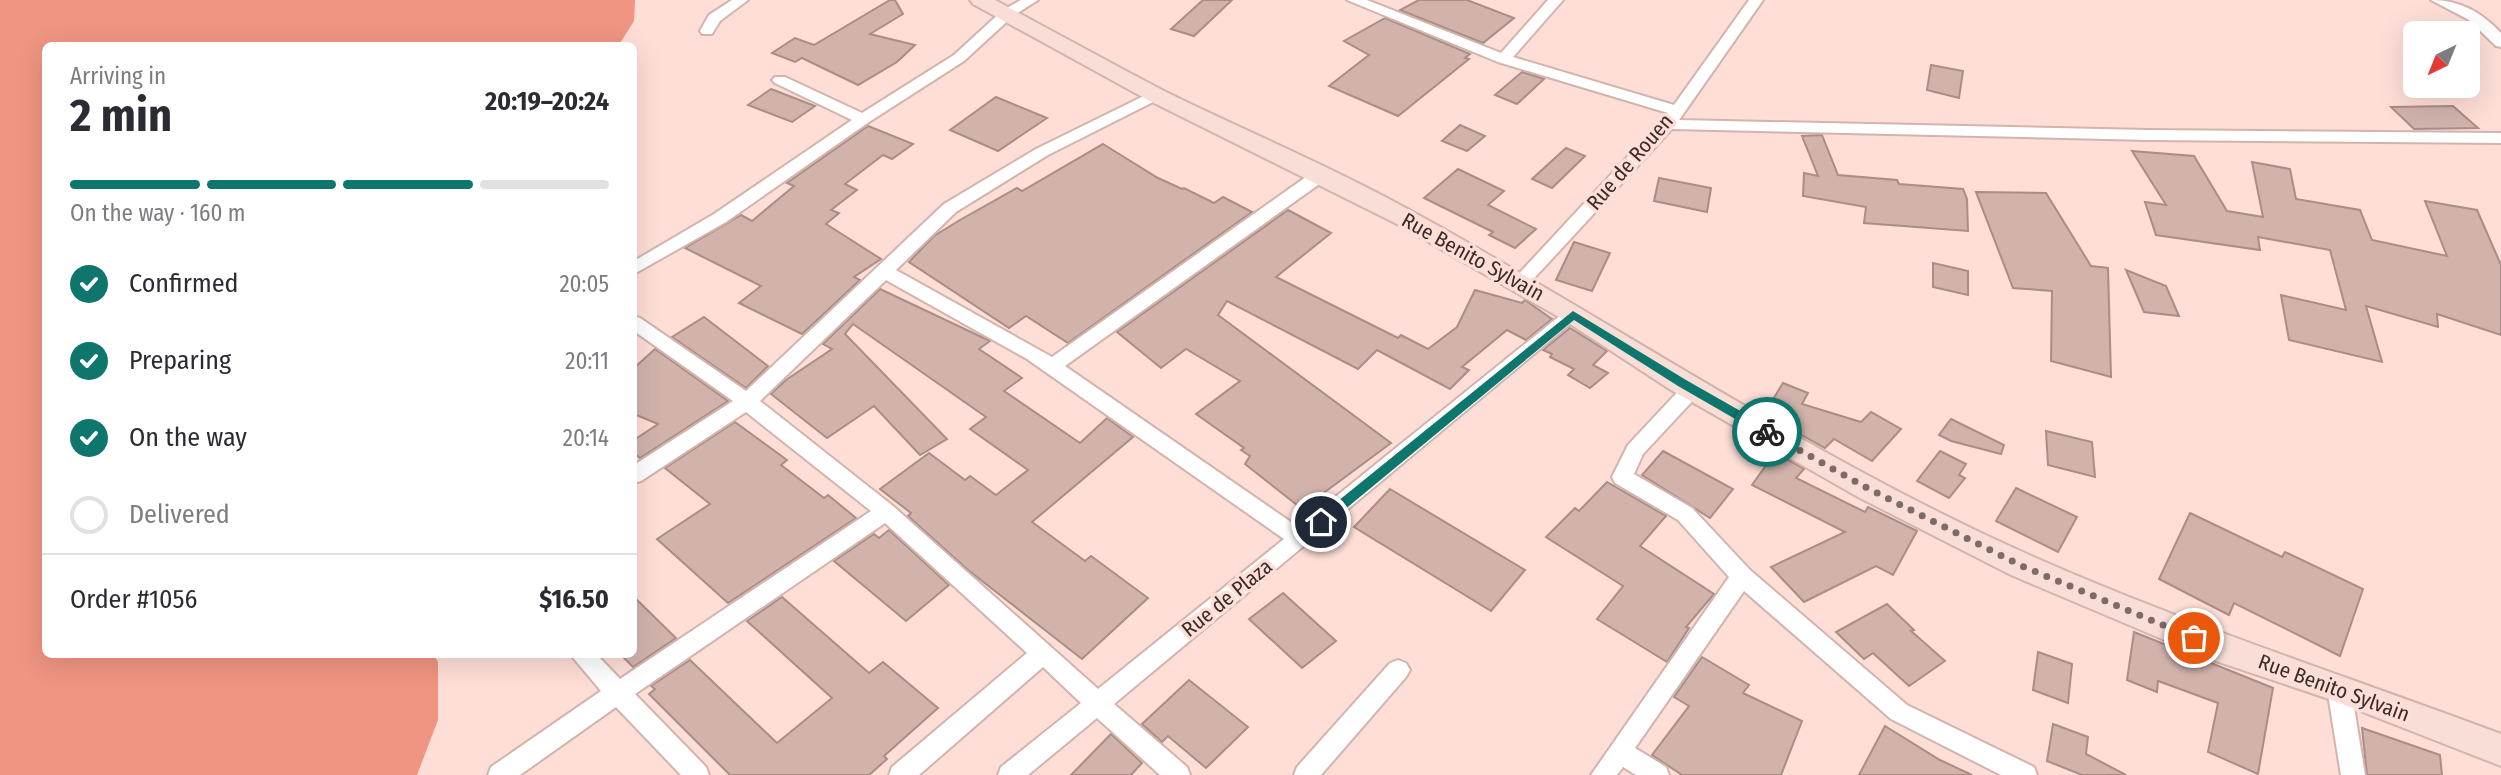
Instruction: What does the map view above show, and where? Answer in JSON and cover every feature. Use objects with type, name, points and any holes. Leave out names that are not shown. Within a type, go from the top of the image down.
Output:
[{"type":"main road","name":"Rue Benito Sylvain","points":[[981,0],[1019,7],[1156,95],[1410,220],[1573,314],[1692,389],[1869,489],[2022,566],[2219,648],[2339,688],[2501,750]]},
{"type":"street","points":[[708,31],[714,18],[741,0]]},
{"type":"street","points":[[1354,0],[1503,59],[1672,117],[2148,135],[2501,138]]},
{"type":"street","points":[[1503,59],[1556,0]]},
{"type":"street","name":"Rue de Rouen","points":[[1520,283],[1672,117],[1756,0]]},
{"type":"street","points":[[2438,0],[2463,10],[2486,25],[2501,43]]},
{"type":"street","points":[[637,266],[720,218],[863,119],[959,58],[1019,7]]},
{"type":"street","points":[[780,80],[863,119]]},
{"type":"street","points":[[637,473],[748,401],[950,208],[1042,152],[1156,95]]},
{"type":"street","points":[[1052,366],[1319,176]]},
{"type":"street","points":[[884,271],[1052,366],[1300,539]]},
{"type":"street","name":"Rue de Plaza","points":[[1010,775],[1573,314]]},
{"type":"street","points":[[637,324],[748,401],[887,512],[1043,653],[1095,704],[1178,775]]},
{"type":"street","points":[[1692,389],[1634,450],[1622,477],[1685,514],[1742,576],[1899,712],[2025,775]]},
{"type":"street","points":[[500,775],[887,512]]},
{"type":"street","points":[[1603,775],[1742,576]]},
{"type":"street","points":[[901,775],[1043,653]]},
{"type":"street","points":[[585,658],[697,775]]},
{"type":"street","points":[[1306,775],[1398,670]]},
{"type":"street","points":[[2339,688],[2353,775]]},
{"type":"street","points":[[1620,752],[1657,775]]},
{"type":"shaded area","points":[[0,0],[635,0],[634,21],[621,42],[42,42],[42,658],[436,658],[438,662],[438,720],[417,775],[0,775]]},
{"type":"building","points":[[890,0],[895,0],[903,14],[870,34],[915,45],[897,62],[858,85],[802,58],[795,62],[772,53],[795,38],[814,45]]},
{"type":"building","points":[[1203,0],[1232,0],[1194,36],[1171,29]]},
{"type":"building","points":[[1419,0],[1467,0],[1514,18],[1483,43],[1400,10]]},
{"type":"building","points":[[1385,18],[1470,54],[1465,58],[1469,59],[1398,116],[1329,86],[1369,55],[1344,41]]},
{"type":"building","points":[[1931,65],[1963,71],[1959,98],[1927,90]]},
{"type":"building","points":[[1522,72],[1544,79],[1517,104],[1495,95]]},
{"type":"building","points":[[771,89],[815,106],[792,122],[748,105]]},
{"type":"building","points":[[996,97],[1047,118],[998,151],[950,130]]},
{"type":"building","points":[[2453,106],[2478,128],[2414,129],[2391,107]]},
{"type":"building","points":[[1460,125],[1485,136],[1467,151],[1442,141]]},
{"type":"building","points":[[868,126],[913,144],[892,159],[883,155],[845,184],[857,190],[831,210],[839,213],[826,224],[881,259],[854,277],[860,280],[802,334],[739,303],[761,286],[685,248],[741,215],[752,221],[794,186],[787,183]]},
{"type":"building","points":[[1822,135],[1838,175],[1897,180],[1899,184],[1963,189],[1967,199],[1968,231],[1864,223],[1866,207],[1803,196],[1804,173],[1818,176],[1802,136]]},
{"type":"building","points":[[1103,144],[1158,178],[1182,189],[1214,203],[1223,197],[1252,212],[1068,343],[1026,316],[1009,328],[909,262],[934,236],[960,220],[1017,188],[1022,191]]},
{"type":"building","points":[[1566,148],[1585,156],[1552,188],[1532,179]]},
{"type":"building","points":[[2132,151],[2194,156],[2227,211],[2263,217],[2252,162],[2290,169],[2296,199],[2360,210],[2372,240],[2447,256],[2425,201],[2477,210],[2501,265],[2501,335],[2437,314],[2438,327],[2366,306],[2382,362],[2289,340],[2281,295],[2346,310],[2330,250],[2258,237],[2260,250],[2156,235],[2145,202],[2166,205]]},
{"type":"building","points":[[1458,169],[1504,191],[1488,205],[1536,229],[1515,248],[1489,235],[1493,232],[1424,198]]},
{"type":"building","points":[[1659,178],[1711,188],[1707,212],[1654,201]]},
{"type":"building","points":[[1976,192],[2046,193],[2091,266],[2108,268],[2111,377],[2051,361],[2052,291],[2013,288]]},
{"type":"building","points":[[1288,210],[1331,233],[1276,277],[1398,338],[1401,335],[1428,349],[1457,327],[1475,290],[1522,303],[1525,300],[1552,319],[1526,340],[1507,330],[1462,367],[1469,370],[1450,389],[1377,350],[1358,369],[1227,301],[1218,315],[1391,443],[1302,509],[1245,464],[1250,456],[1241,450],[1244,448],[1196,414],[1240,381],[1186,349],[1161,368],[1117,332]]},
{"type":"building","points":[[1574,242],[1610,253],[1592,291],[1556,280]]},
{"type":"building","points":[[1933,263],[1968,271],[1968,295],[1933,287]]},
{"type":"building","points":[[2126,270],[2166,286],[2179,316],[2144,312]]},
{"type":"building","points":[[880,289],[990,341],[979,349],[1022,378],[1004,391],[1080,443],[1107,418],[1133,437],[1032,522],[1085,561],[1091,556],[1148,598],[1082,659],[968,570],[908,516],[911,513],[880,489],[929,453],[965,480],[970,476],[996,495],[1028,470],[970,429],[986,417],[853,324],[845,334],[947,439],[920,455],[874,406],[827,438],[771,394],[786,380],[832,349],[823,344]]},
{"type":"building","points":[[704,317],[768,366],[746,388],[672,337]]},
{"type":"building","points":[[1570,328],[1607,351],[1593,365],[1608,373],[1590,388],[1568,375],[1574,369],[1550,357],[1552,354],[1543,350]]},
{"type":"building","points":[[655,349],[728,401],[640,458],[637,456],[637,438],[658,424],[637,415],[637,365]]},
{"type":"building","points":[[1783,383],[1808,393],[1802,404],[1861,422],[1871,412],[1901,429],[1872,461],[1834,439],[1825,448],[1764,414]]},
{"type":"building","points":[[1951,419],[2004,445],[2001,454],[1951,441],[1939,435]]},
{"type":"building","points":[[735,422],[787,460],[781,465],[824,498],[828,495],[856,518],[728,603],[657,539],[710,504],[665,468]]},
{"type":"building","points":[[2046,431],[2092,442],[2095,477],[2048,465]]},
{"type":"building","points":[[1750,438],[1804,469],[1796,478],[1865,512],[1868,507],[1917,531],[1893,575],[1876,566],[1804,602],[1771,567],[1845,532],[1752,485],[1772,457],[1748,441]]},
{"type":"building","points":[[1663,451],[1733,489],[1710,518],[1642,475]]},
{"type":"building","points":[[1940,451],[1966,464],[1959,475],[1965,478],[1949,498],[1917,481]]},
{"type":"building","points":[[1607,482],[1666,516],[1640,546],[1714,594],[1686,627],[1689,628],[1667,662],[1597,619],[1623,586],[1546,537],[1575,508],[1579,511]]},
{"type":"building","points":[[2016,488],[2077,517],[2058,552],[1996,521]]},
{"type":"building","points":[[1390,489],[1525,570],[1491,611],[1354,527]]},
{"type":"building","points":[[2190,513],[2282,557],[2285,552],[2363,589],[2340,656],[2234,603],[2229,615],[2159,579]]},
{"type":"building","points":[[889,530],[949,585],[906,621],[834,561],[874,534],[879,538]]},
{"type":"building","points":[[1283,593],[1336,641],[1302,668],[1249,619]]},
{"type":"building","points":[[782,597],[869,673],[883,662],[938,708],[884,756],[887,759],[869,775],[730,775],[649,694],[655,689],[651,686],[690,660],[777,743],[832,698],[747,621]]},
{"type":"building","points":[[637,600],[676,638],[633,667],[624,658],[637,658]]},
{"type":"building","points":[[1887,604],[1914,630],[1911,631],[1945,661],[1909,686],[1873,653],[1864,659],[1836,632]]},
{"type":"building","points":[[2134,632],[2273,688],[2258,774],[2208,752],[2218,703],[2158,681],[2157,692],[2127,680]]},
{"type":"building","points":[[2038,652],[2072,664],[2068,703],[2033,690]]},
{"type":"building","points":[[1702,657],[1749,685],[1743,693],[1802,721],[1781,775],[1682,775],[1652,755],[1689,706],[1674,697]]},
{"type":"building","points":[[1189,680],[1248,727],[1206,768],[1168,736],[1162,742],[1142,724]]},
{"type":"building","points":[[2053,724],[2088,737],[2086,754],[2126,775],[2082,775],[2047,761]]},
{"type":"building","points":[[1885,726],[1940,760],[1972,775],[1859,775]]},
{"type":"building","points":[[2362,728],[2440,755],[2442,775],[2367,775]]},
{"type":"building","points":[[1111,734],[1142,763],[1131,775],[1071,775]]},
{"type":"way so far","points":[[1767,432],[1869,489],[2022,566],[2194,638]]},
{"type":"route","points":[[1321,522],[1573,314],[1682,383],[1767,432]]}]
